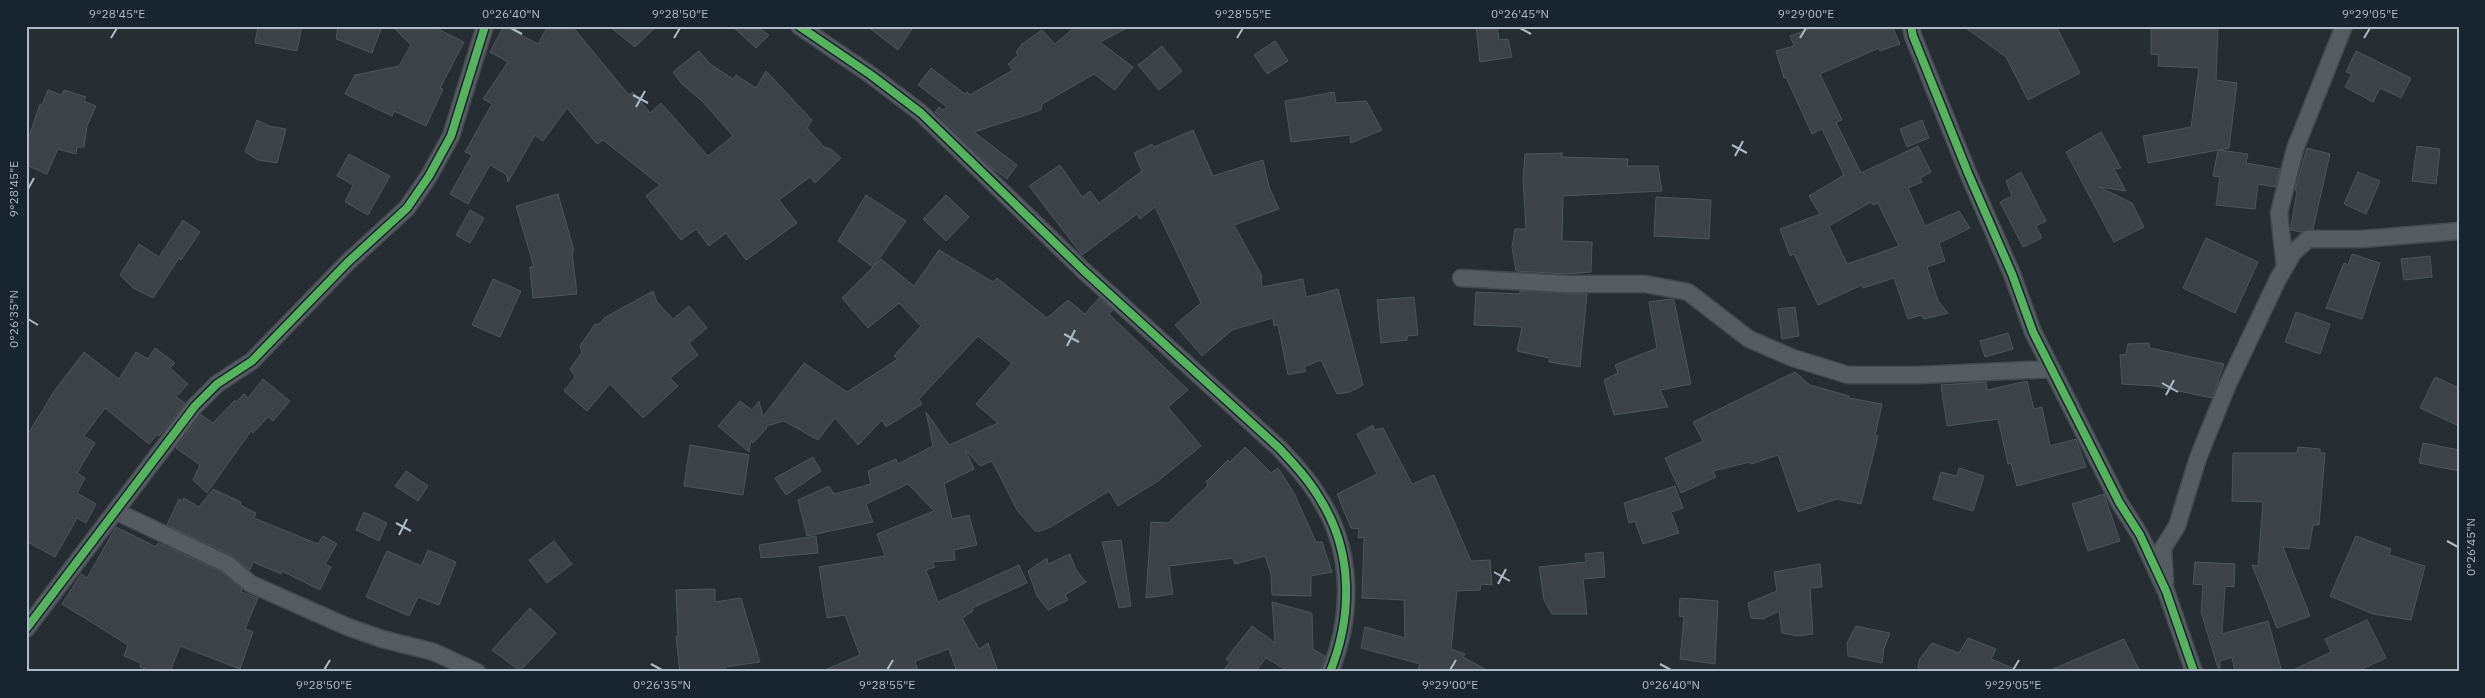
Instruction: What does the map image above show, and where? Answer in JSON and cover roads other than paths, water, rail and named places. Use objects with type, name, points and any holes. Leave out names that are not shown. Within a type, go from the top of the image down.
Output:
[{"type":"street","points":[[26,629],[195,406],[217,384],[252,360],[348,262],[407,208],[429,176],[451,136],[485,26]]},
{"type":"street","points":[[798,26],[872,75],[921,113],[1083,270],[1279,448],[1301,472],[1320,498],[1333,522],[1341,544],[1346,567],[1344,624],[1337,655],[1330,672]]},
{"type":"street","points":[[1911,26],[1913,36],[1964,164],[2012,274],[2034,332],[2119,502],[2140,535],[2166,591],[2194,672]]},
{"type":"street","points":[[2285,267],[2280,213],[2293,158],[2344,26]]},
{"type":"street","points":[[2166,591],[2163,548],[2177,526],[2198,458],[2228,384],[2293,254],[2308,239],[2362,239],[2459,231]]},
{"type":"street","points":[[1461,278],[1565,284],[1645,284],[1688,292],[1749,340],[1793,358],[1848,375],[1919,375],[2052,369]]},
{"type":"street","points":[[115,511],[227,564],[250,584],[348,627],[382,639],[434,652],[477,672]]}]
